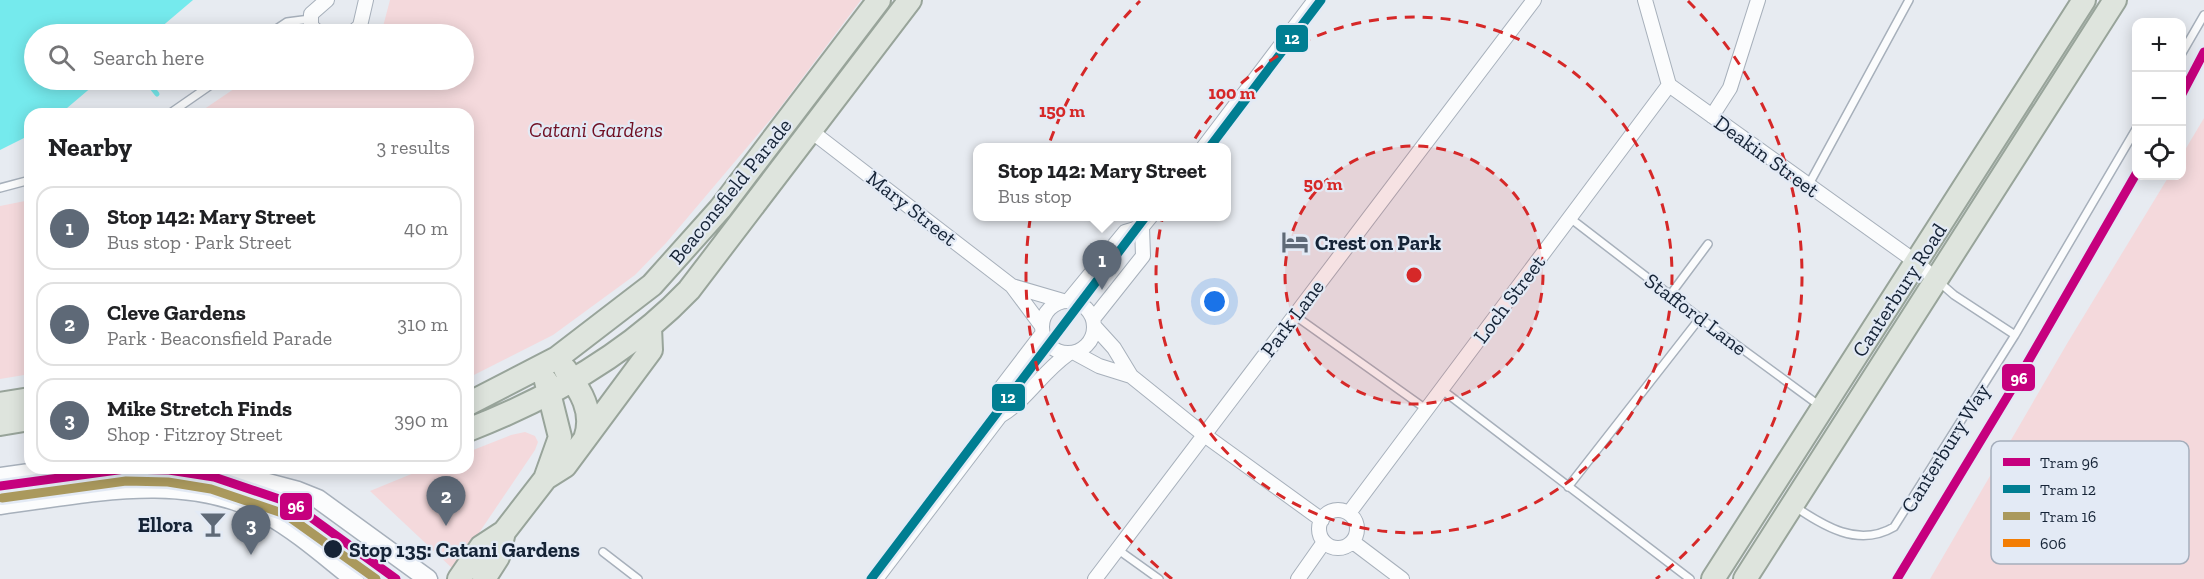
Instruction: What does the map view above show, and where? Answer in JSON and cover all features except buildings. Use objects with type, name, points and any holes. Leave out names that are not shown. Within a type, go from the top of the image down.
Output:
[{"type":"main road","name":"Beaconsfield Parade","points":[[474,401],[551,362],[627,306],[676,261],[720,209],[879,0]]},
{"type":"main road","name":"Beaconsfield Parade","points":[[474,427],[548,394],[573,380],[650,327],[689,290],[910,0]]},
{"type":"main road","name":"Canterbury Road","points":[[1713,579],[2084,0]]},
{"type":"main road","name":"Canterbury Road","points":[[1745,579],[2115,0]]},
{"type":"main road","points":[[545,479],[565,466],[651,350],[650,327]]},
{"type":"main road","points":[[551,362],[573,380],[588,413],[589,424],[585,439]]},
{"type":"main road","points":[[459,579],[482,548],[504,532],[545,479],[560,437],[548,394],[551,362]]},
{"type":"main road","points":[[0,405],[24,400]]},
{"type":"main road","points":[[0,424],[24,420]]},
{"type":"main road","points":[[484,579],[498,557],[504,532]]},
{"type":"street","points":[[311,24],[310,19],[316,9],[327,0]]},
{"type":"street","points":[[360,24],[366,0]]},
{"type":"street","points":[[1206,143],[1315,0]]},
{"type":"street","name":"Park Lane","points":[[1095,579],[1534,0]]},
{"type":"street","points":[[1645,0],[1670,86]]},
{"type":"street","points":[[1712,116],[1730,88],[1758,0]]},
{"type":"street","name":"Deakin Street","points":[[1670,86],[1916,262],[1936,280]]},
{"type":"street","name":"Loch Street","points":[[1349,513],[1670,86]]},
{"type":"street","name":"Mary Street","points":[[811,131],[1012,286],[1041,329]]},
{"type":"street","points":[[1000,416],[1000,389],[1041,329],[1048,309],[1066,301],[1125,232],[1146,222]]},
{"type":"street","points":[[876,579],[1000,416],[1019,404],[1042,375],[1089,342],[1094,322],[1143,256],[1146,222]]},
{"type":"street","name":"Mary Street","points":[[1012,286],[1066,301]]},
{"type":"street","points":[[1066,301],[1084,306],[1131,376],[1203,434],[1322,520]]},
{"type":"street","points":[[1041,329],[1050,347],[1131,376]]},
{"type":"street","points":[[0,477],[24,474]]},
{"type":"street","points":[[234,474],[298,491],[318,499],[428,579]]},
{"type":"street","points":[[0,506],[110,491],[158,488],[213,495],[255,509],[277,520],[354,579]]},
{"type":"street","points":[[1331,512],[1349,513],[1355,520],[1357,529],[1353,542],[1335,548],[1324,542],[1319,532],[1322,520],[1331,512]]},
{"type":"street","points":[[1298,579],[1324,542]]},
{"type":"street","points":[[1353,542],[1402,579]]},
{"type":"lane","points":[[1808,186],[1909,0]]},
{"type":"lane","points":[[2186,44],[2204,15]]},
{"type":"lane","points":[[284,24],[310,19]]},
{"type":"lane","points":[[178,108],[204,90]]},
{"type":"lane","name":"Canterbury Way","points":[[1793,505],[1838,533],[1867,535],[1894,527],[2014,334],[2132,136]]},
{"type":"lane","points":[[0,188],[24,182]]},
{"type":"lane","name":"Stafford Lane","points":[[1570,218],[1700,318],[1823,408]]},
{"type":"lane","points":[[1670,295],[1708,244]]},
{"type":"lane","points":[[1936,280],[1954,295],[2014,334]]},
{"type":"lane","points":[[1294,315],[1426,410]]},
{"type":"lane","points":[[1568,487],[1700,318]]},
{"type":"lane","points":[[1441,389],[1690,579]]},
{"type":"lane","points":[[1117,549],[1159,579]]},
{"type":"lane","points":[[603,552],[638,579]]},
{"type":"green space","name":"Catani Gardens","points":[[390,0],[861,0],[776,113],[666,243],[635,275],[553,335],[474,375],[474,108],[206,108],[232,90],[474,90],[474,24],[384,24]]},
{"type":"green space","points":[[2204,118],[2204,579],[1930,579],[1991,474],[1991,564],[2189,564],[2189,441],[2010,441],[2167,180],[2186,180],[2186,148]]},
{"type":"green space","points":[[24,201],[24,375],[0,379],[0,206]]},
{"type":"green space","points":[[525,432],[535,436],[538,442],[535,450],[460,561],[452,568],[370,491],[411,474],[474,474],[474,450]]},
{"type":"water","points":[[0,0],[193,0],[165,24],[24,24],[24,90],[88,90],[67,108],[24,108],[24,138],[0,150]]},
{"type":"waterway","points":[[154,90],[157,94]]},
{"type":"tram line","name":"12","points":[[1213,143],[1321,0]]},
{"type":"tram line","name":"96","points":[[2186,86],[2204,52]]},
{"type":"tram line","name":"96","points":[[1897,579],[2018,379],[2133,180]]},
{"type":"tram line","name":"12","points":[[871,579],[1142,221]]},
{"type":"tram line","name":"96","points":[[0,486],[88,474]]},
{"type":"tram line","name":"96","points":[[195,474],[214,477],[291,503],[396,579]]},
{"type":"tram line","name":"16","points":[[2,498],[126,481],[168,482],[211,489],[285,514],[376,579]]},
{"type":"place","name":"Crest on Park","points":[[1295,242]]},
{"type":"place","name":"Stop 142: Mary Street","points":[[1102,290]]},
{"type":"place","name":"Ellora","points":[[213,524]]},
{"type":"place","name":"Cleve Gardens","points":[[446,526]]},
{"type":"place","name":"Stop 135: Catani Gardens","points":[[333,549]]},
{"type":"place","name":"Mike Stretch Finds","points":[[251,555]]}]
